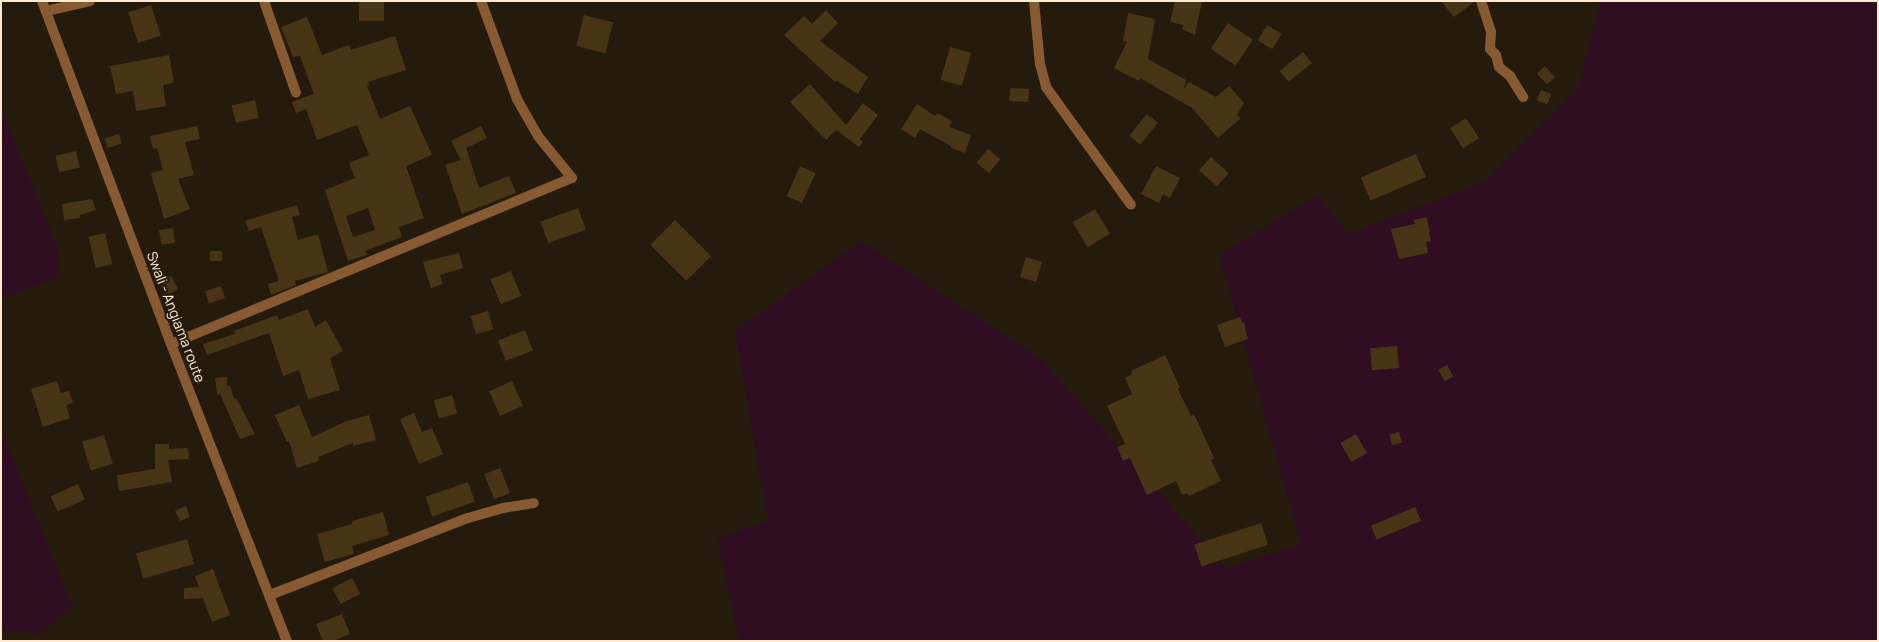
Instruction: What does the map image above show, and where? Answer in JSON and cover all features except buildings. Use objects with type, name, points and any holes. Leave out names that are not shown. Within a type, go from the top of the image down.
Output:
[{"type":"street","points":[[44,6],[90,1]]},
{"type":"street","points":[[264,1],[296,92]]},
{"type":"street","points":[[170,344],[572,178],[538,136],[517,99],[481,1]]},
{"type":"street","points":[[1034,1],[1040,64],[1046,88],[1131,205]]},
{"type":"street","points":[[1482,1],[1491,31],[1490,48],[1496,56],[1499,67],[1510,76],[1523,97]]},
{"type":"street","name":"Swali - Angiama route","points":[[44,6],[170,344],[287,641]]},
{"type":"street","points":[[270,595],[468,518],[503,508],[534,503]]},
{"type":"shaded area","points":[[1600,1],[1878,1],[1878,641],[739,641],[717,538],[768,521],[735,331],[861,241],[1040,358],[1226,568],[1301,544],[1219,255],[1318,195],[1347,234],[1486,181],[1578,88]]},
{"type":"shaded area","points":[[1,109],[58,249],[57,278],[1,298]]},
{"type":"shaded area","points":[[1,430],[72,606],[40,634],[1,630]]}]
